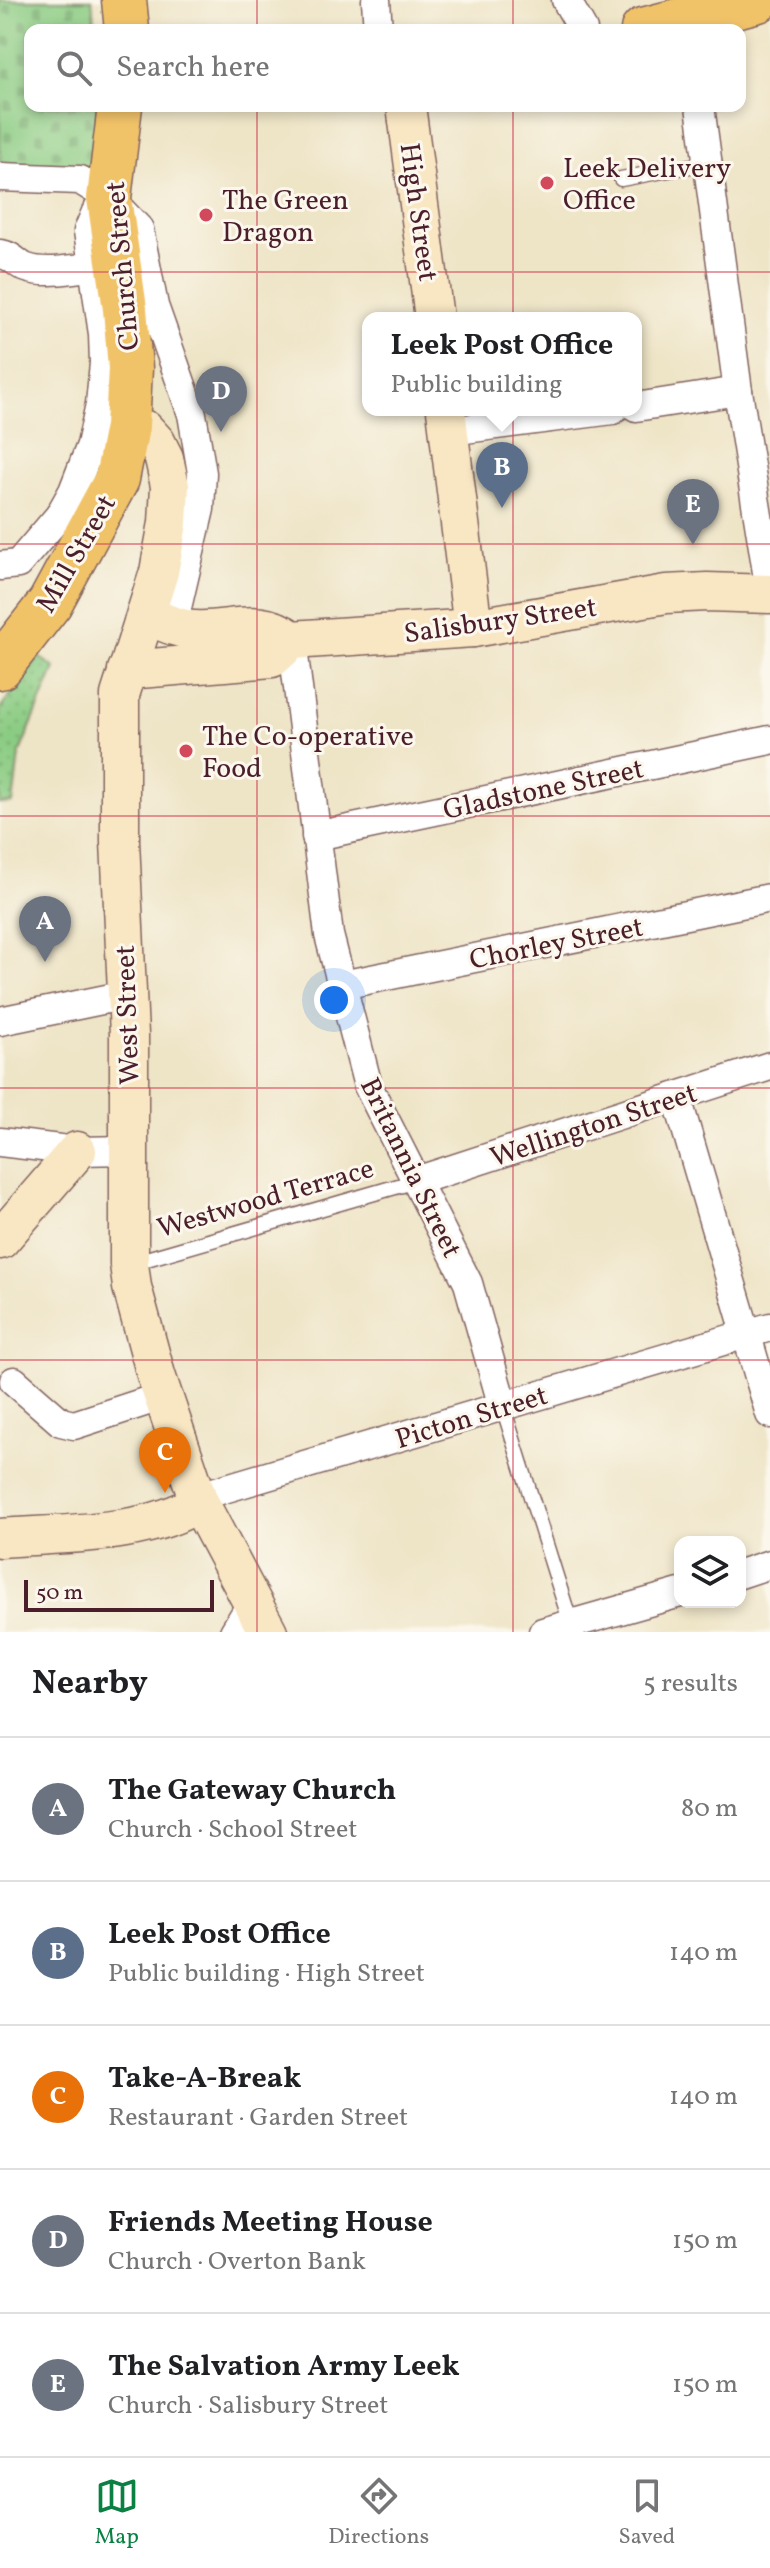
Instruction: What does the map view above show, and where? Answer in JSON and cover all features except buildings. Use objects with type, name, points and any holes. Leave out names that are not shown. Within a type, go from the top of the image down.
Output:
[{"type":"highway","points":[[124,0],[126,24]]},
{"type":"highway","points":[[691,24],[758,0]]},
{"type":"highway","name":"Church Street","points":[[119,112],[109,198],[130,368],[127,427]]},
{"type":"highway","name":"Mill Street","points":[[0,667],[50,603],[89,535],[117,479],[127,427]]},
{"type":"street","points":[[376,0],[378,24]]},
{"type":"street","points":[[566,0],[580,24]]},
{"type":"street","name":"High Street","points":[[407,112],[433,312]]},
{"type":"street","points":[[701,112],[738,391],[770,593]]},
{"type":"street","points":[[0,177],[80,180],[109,198],[139,229],[154,306],[192,414],[202,473],[200,509],[160,620]]},
{"type":"street","points":[[0,566],[18,564],[59,516],[73,491],[91,445],[100,404],[104,363],[103,334],[88,231],[96,212],[109,198]]},
{"type":"street","points":[[0,254],[16,259],[24,268],[36,270],[93,267]]},
{"type":"street","points":[[642,406],[738,391]]},
{"type":"street","points":[[473,628],[447,420],[513,416]]},
{"type":"street","name":"West Street","points":[[127,427],[145,430],[156,442],[164,458],[170,486],[168,523],[159,572],[160,620],[127,670],[120,695],[118,732],[129,1035],[129,1264],[132,1287],[163,1396],[199,1502],[252,1624]]},
{"type":"street","name":"Salisbury Street","points":[[127,670],[272,658],[292,640],[473,628],[632,599],[707,592],[770,593]]},
{"type":"street","name":"Salisbury Street","points":[[160,620],[193,631],[257,626],[277,629],[292,640]]},
{"type":"street","name":"Britannia Street","points":[[292,640],[329,935],[367,1080],[470,1288],[503,1407]]},
{"type":"street","name":"Gladstone Street","points":[[316,836],[770,740]]},
{"type":"street","name":"Chorley Street","points":[[342,985],[770,898]]},
{"type":"street","points":[[0,1021],[126,995]]},
{"type":"street","name":"Wellington Street","points":[[416,1181],[770,1066]]},
{"type":"street","points":[[677,1098],[758,1331],[770,1414]]},
{"type":"street","points":[[0,1142],[77,1151],[128,1150]]},
{"type":"street","points":[[0,1240],[77,1151]]},
{"type":"street","name":"Picton Street","points":[[199,1502],[210,1493],[758,1331]]},
{"type":"street","points":[[7,1375],[61,1422],[74,1425],[163,1396]]},
{"type":"street","points":[[0,1538],[129,1528],[188,1509],[199,1502]]},
{"type":"street","points":[[746,1572],[770,1564]]},
{"type":"street","points":[[543,1632],[571,1624],[625,1621],[674,1596]]},
{"type":"lane","points":[[621,179],[706,163]]},
{"type":"lane","name":"Westwood Terrace","points":[[129,1264],[416,1181]]},
{"type":"lane","points":[[503,1407],[571,1624]]},
{"type":"green space","points":[[0,0],[92,0],[94,24],[24,24],[24,112],[97,112],[89,170],[0,170]]},
{"type":"green space","points":[[39,657],[55,668],[19,754],[13,803],[0,804],[0,709]]},
{"type":"place","name":"Leek Delivery Office","points":[[547,183]]},
{"type":"place","name":"The Green Dragon","points":[[206,215]]},
{"type":"place","name":"Friends Meeting House","points":[[221,432]]},
{"type":"place","name":"Leek Post Office","points":[[502,508]]},
{"type":"place","name":"The Salvation Army Leek","points":[[693,545]]},
{"type":"place","name":"The Co-operative Food","points":[[186,751]]},
{"type":"place","name":"The Gateway Church","points":[[45,962]]},
{"type":"place","name":"Take-A-Break","points":[[165,1493]]}]
